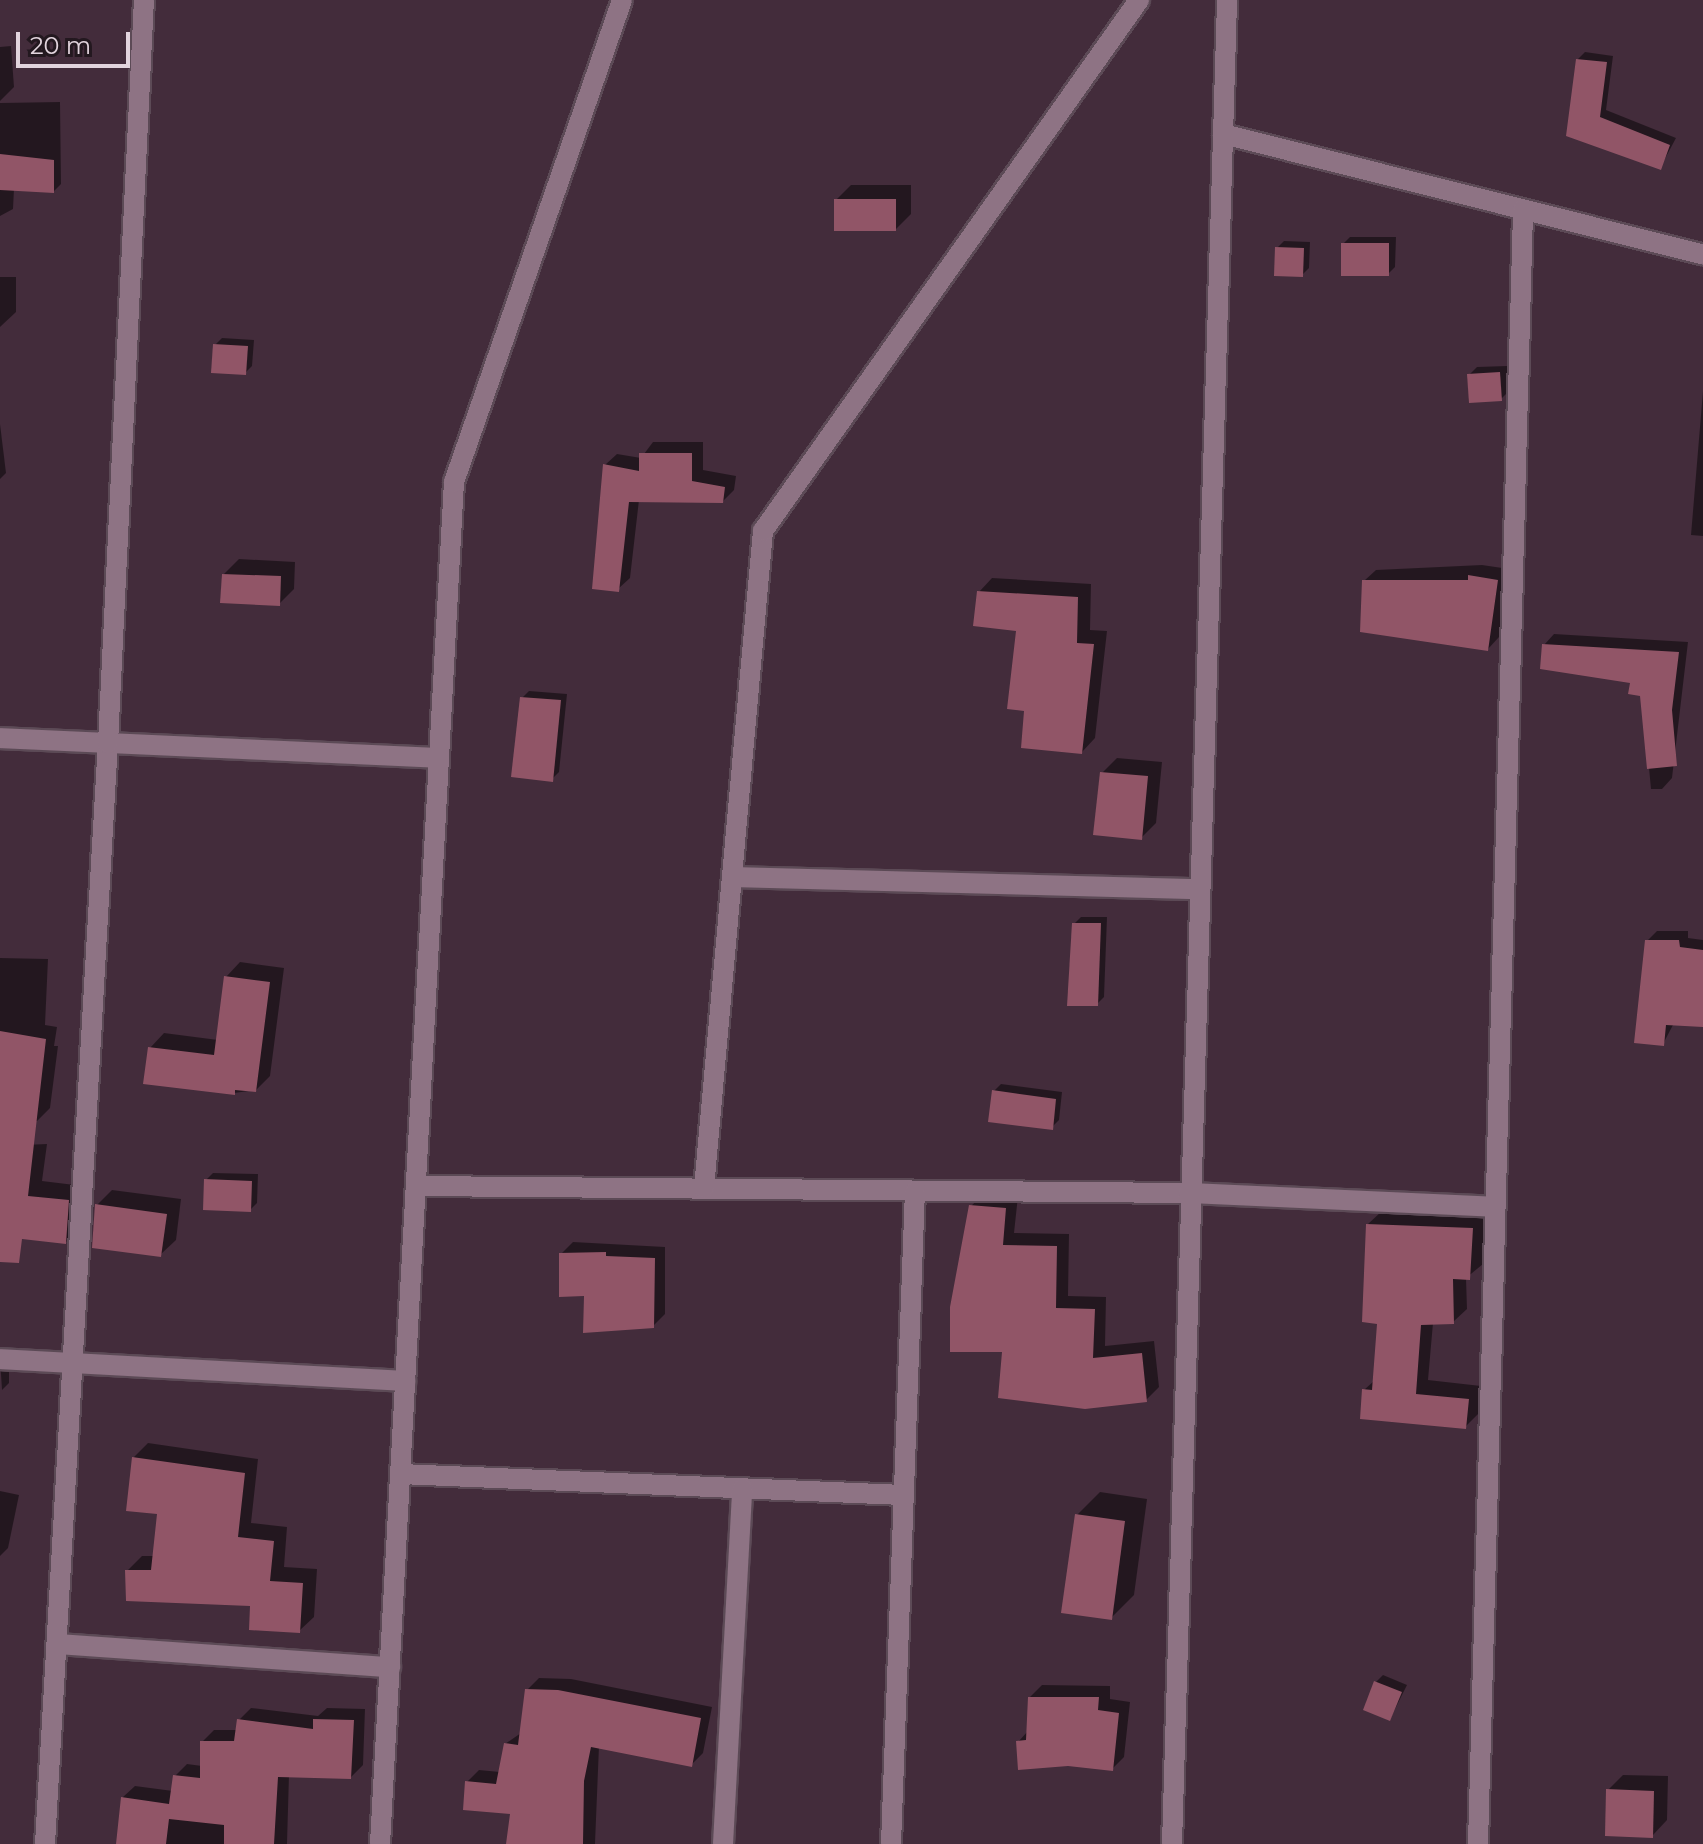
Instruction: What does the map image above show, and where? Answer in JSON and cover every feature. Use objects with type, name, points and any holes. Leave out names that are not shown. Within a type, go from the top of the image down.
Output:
[{"type":"street","points":[[45,1844],[108,743],[144,0]]},
{"type":"street","points":[[380,1844],[454,482],[622,0]]},
{"type":"street","points":[[704,1188],[763,531],[1139,0]]},
{"type":"street","points":[[1172,1844],[1189,1193],[1227,0]]},
{"type":"street","points":[[1223,134],[1703,255]]},
{"type":"street","points":[[1478,1844],[1523,210]]},
{"type":"street","points":[[0,738],[439,758]]},
{"type":"street","points":[[732,877],[1199,889]]},
{"type":"street","points":[[416,1186],[1189,1193],[1495,1207]]},
{"type":"street","points":[[891,1844],[915,1191]]},
{"type":"street","points":[[0,1359],[405,1381]]},
{"type":"street","points":[[400,1474],[904,1495]]},
{"type":"street","points":[[723,1844],[742,1489]]},
{"type":"street","points":[[57,1644],[390,1667]]},
{"type":"building","points":[[1576,59],[1607,62],[1600,117],[1670,145],[1661,170],[1566,136]]},
{"type":"building","points":[[0,154],[54,160],[54,193],[0,190]]},
{"type":"building","points":[[834,199],[896,199],[896,231],[834,231]]},
{"type":"building","points":[[1341,243],[1389,243],[1389,276],[1341,276]]},
{"type":"building","points":[[1275,247],[1304,248],[1303,277],[1274,276]]},
{"type":"building","points":[[213,344],[248,346],[246,375],[211,373]]},
{"type":"building","points":[[1500,372],[1502,401],[1469,403],[1467,374]]},
{"type":"building","points":[[639,453],[692,453],[692,481],[725,487],[723,503],[629,502],[619,592],[592,589],[603,464],[639,471]]},
{"type":"building","points":[[222,574],[281,576],[280,606],[220,603]]},
{"type":"building","points":[[1468,575],[1498,580],[1488,651],[1360,632],[1362,580],[1468,580]]},
{"type":"building","points":[[977,591],[1078,597],[1077,643],[1094,644],[1082,754],[1021,748],[1024,711],[1007,709],[1016,631],[973,626]]},
{"type":"building","points":[[1542,644],[1679,652],[1672,710],[1677,766],[1647,769],[1640,696],[1628,694],[1630,683],[1540,669]]},
{"type":"building","points":[[520,697],[561,700],[553,782],[511,777]]},
{"type":"building","points":[[1100,772],[1148,776],[1142,840],[1093,835]]},
{"type":"building","points":[[1072,923],[1101,923],[1098,1006],[1067,1006]]},
{"type":"building","points":[[1645,940],[1679,940],[1680,947],[1703,950],[1703,1027],[1666,1025],[1664,1046],[1634,1043]]},
{"type":"building","points":[[224,976],[270,982],[256,1092],[235,1090],[235,1095],[143,1084],[148,1047],[214,1055]]},
{"type":"building","points":[[0,1031],[46,1039],[28,1196],[69,1200],[66,1244],[22,1239],[19,1263],[0,1262]]},
{"type":"building","points":[[992,1090],[1056,1099],[1053,1130],[988,1122]]},
{"type":"building","points":[[204,1179],[252,1181],[251,1212],[203,1210]]},
{"type":"building","points":[[95,1204],[167,1214],[161,1257],[92,1248]]},
{"type":"building","points":[[969,1205],[1006,1208],[1003,1245],[1057,1246],[1056,1308],[1095,1309],[1093,1358],[1142,1353],[1147,1402],[1085,1409],[998,1398],[1002,1352],[950,1352],[950,1307]]},
{"type":"building","points":[[1366,1224],[1473,1228],[1470,1280],[1453,1279],[1454,1324],[1421,1325],[1416,1394],[1469,1399],[1466,1429],[1360,1419],[1362,1389],[1372,1390],[1377,1324],[1362,1322]]},
{"type":"building","points":[[606,1252],[606,1256],[655,1258],[654,1328],[583,1333],[584,1296],[559,1297],[559,1253]]},
{"type":"building","points":[[132,1457],[245,1473],[238,1537],[274,1541],[270,1581],[303,1583],[300,1633],[249,1630],[250,1606],[126,1601],[125,1570],[151,1570],[157,1514],[126,1511]]},
{"type":"building","points":[[1075,1514],[1125,1521],[1112,1620],[1061,1613]]},
{"type":"building","points":[[1374,1681],[1402,1692],[1390,1721],[1363,1710]]},
{"type":"building","points":[[525,1689],[558,1690],[701,1718],[692,1767],[591,1747],[584,1781],[583,1844],[506,1844],[510,1814],[463,1810],[465,1781],[496,1784],[504,1743],[518,1745]]},
{"type":"building","points":[[1028,1697],[1099,1697],[1098,1710],[1119,1713],[1113,1771],[1068,1766],[1018,1770],[1016,1741],[1026,1740]]},
{"type":"building","points":[[237,1719],[313,1729],[313,1719],[354,1720],[351,1779],[278,1777],[274,1844],[224,1844],[224,1825],[169,1819],[166,1844],[116,1844],[121,1797],[169,1804],[173,1775],[200,1778],[200,1741],[234,1741]]},
{"type":"building","points":[[1606,1789],[1654,1791],[1653,1838],[1605,1836]]}]
